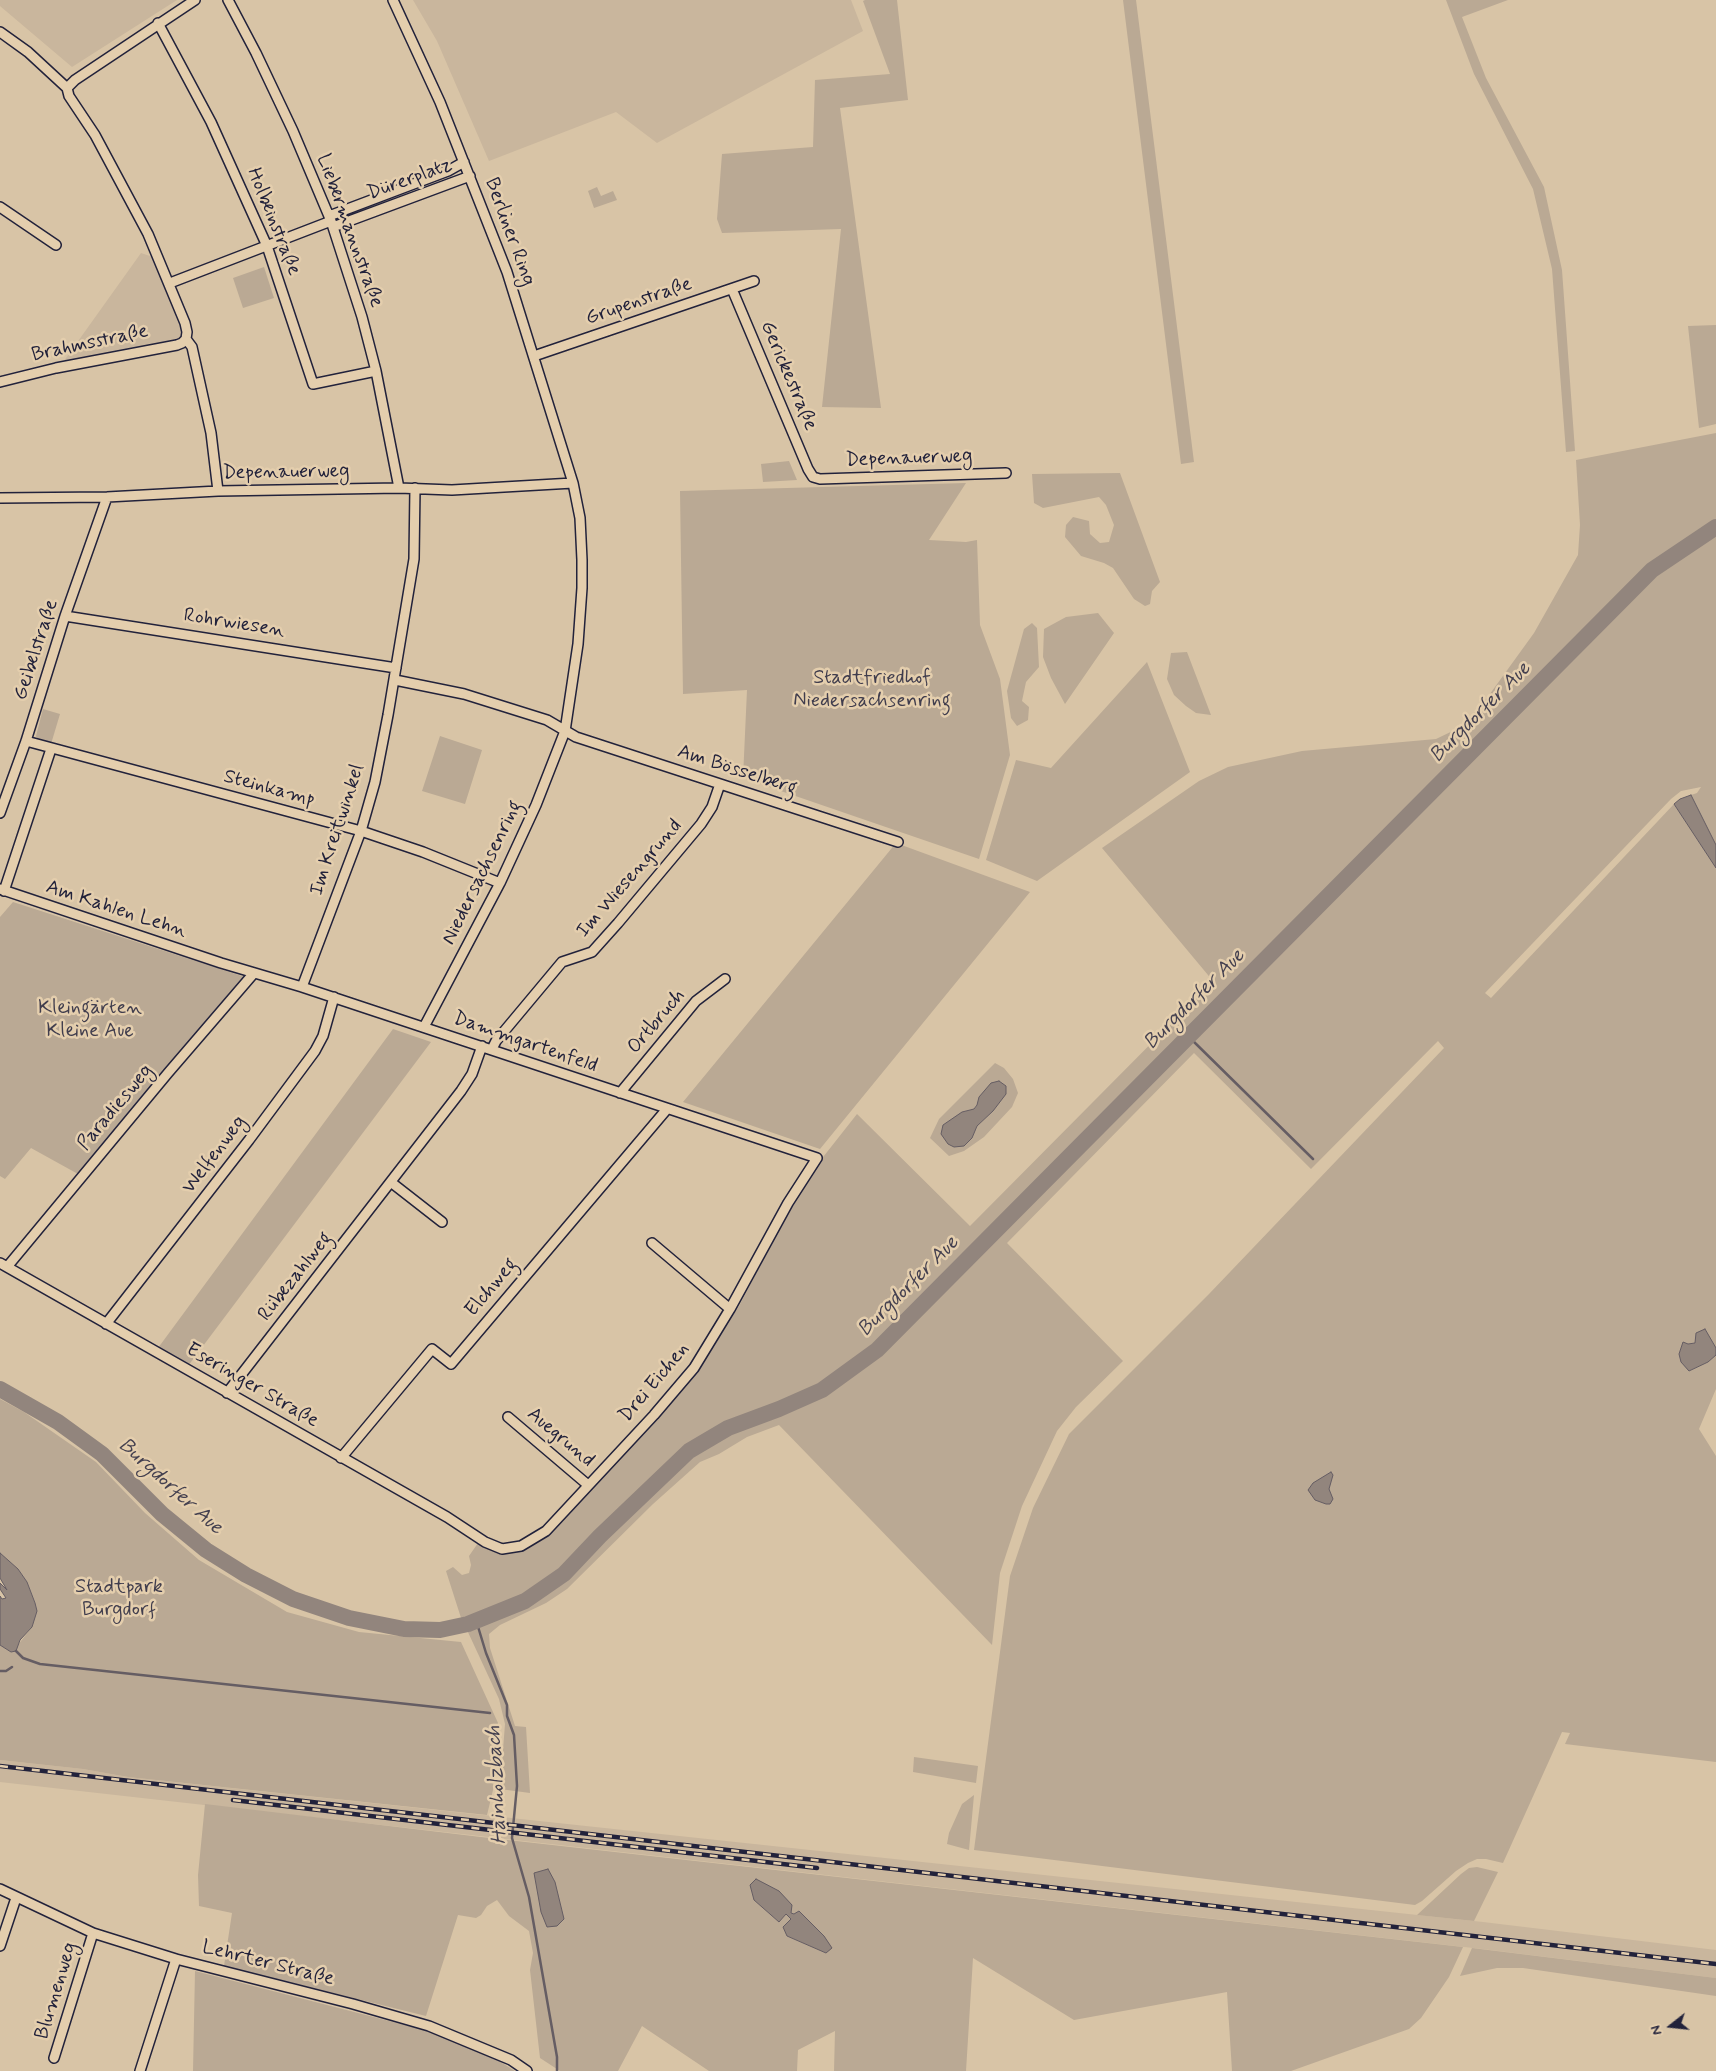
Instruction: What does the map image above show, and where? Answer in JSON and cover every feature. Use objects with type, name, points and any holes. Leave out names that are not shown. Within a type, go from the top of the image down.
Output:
[{"type":"street","points":[[68,88],[74,80],[195,0]]},
{"type":"street","name":"Liebermannstraße","points":[[228,0],[294,132],[331,222],[362,317],[376,371],[399,488]]},
{"type":"street","name":"Berliner Ring","points":[[393,0],[440,102],[507,272],[573,483]]},
{"type":"street","name":"Holbeinstraße","points":[[158,23],[211,122],[267,246],[313,384],[376,371]]},
{"type":"street","points":[[0,32],[28,52],[68,88],[69,96],[95,135],[138,213],[170,283],[185,322],[186,339],[192,347],[203,390],[211,433],[218,491]]},
{"type":"street","name":"Dürerplatz","points":[[331,222],[448,171],[464,162]]},
{"type":"street","name":"Dürerplatz","points":[[331,222],[470,176]]},
{"type":"street","points":[[0,207],[56,244]]},
{"type":"street","points":[[170,283],[331,222]]},
{"type":"street","name":"Grupenstraße","points":[[534,356],[754,281]]},
{"type":"street","name":"Gerickestraße","points":[[732,289],[808,470],[813,477]]},
{"type":"street","name":"Brahmsstraße","points":[[0,382],[65,366],[177,345],[186,339]]},
{"type":"street","name":"Depenauerweg","points":[[813,477],[820,479],[1006,473]]},
{"type":"street","name":"Depenauerweg","points":[[0,498],[106,498],[218,491],[399,488],[452,490],[573,483]]},
{"type":"street","name":"Niedersachsenring","points":[[424,1027],[500,883],[536,805],[565,731],[578,644],[582,588],[580,518],[573,483]]},
{"type":"street","name":"Im Kreitwinkel","points":[[302,986],[361,831],[374,782],[394,680],[414,559],[416,488]]},
{"type":"street","name":"Geibelstraße","points":[[0,813],[26,741],[65,616],[106,498]]},
{"type":"street","name":"Rohrwiesen","points":[[65,616],[396,668]]},
{"type":"street","points":[[394,680],[464,694],[547,720],[565,731]]},
{"type":"street","name":"Am Bösselberg","points":[[565,731],[576,737],[898,842]]},
{"type":"street","name":"Steinkamp","points":[[26,741],[361,831],[423,852],[500,883]]},
{"type":"street","points":[[2,890],[51,749]]},
{"type":"street","name":"Im Wiesengrund","points":[[492,1049],[496,1041],[562,962],[592,952],[618,923],[701,824],[712,807],[720,784]]},
{"type":"street","name":"Am Kahlen Lehn","points":[[2,890],[220,963]]},
{"type":"street","name":"Dammgartenfeld","points":[[220,963],[302,986],[818,1158]]},
{"type":"street","name":"Paradiesweg","points":[[4,1265],[254,973]]},
{"type":"street","name":"Ortbruch","points":[[620,1093],[696,1001],[725,979]]},
{"type":"street","name":"Welfenweg","points":[[106,1324],[249,1140],[315,1051],[323,1036],[334,998]]},
{"type":"street","name":"Rübezahlweg","points":[[228,1393],[392,1183],[461,1091],[472,1074],[482,1046]]},
{"type":"street","name":"Elchweg","points":[[341,1458],[432,1350],[451,1364],[667,1109]]},
{"type":"street","name":"Drei Eichen","points":[[485,1542],[502,1549],[521,1546],[546,1531],[654,1415],[694,1368],[730,1309],[788,1204],[818,1158]]},
{"type":"street","points":[[392,1183],[442,1222]]},
{"type":"street","points":[[652,1242],[730,1309]]},
{"type":"street","name":"Eseringer Straße","points":[[4,1265],[447,1517],[485,1542]]},
{"type":"street","name":"Auegrund","points":[[508,1417],[588,1485]]},
{"type":"street","name":"Lehrter Straße","points":[[0,1889],[93,1933],[176,1959],[429,2026],[510,2060],[527,2071]]},
{"type":"street","points":[[0,1946],[16,1898]]},
{"type":"street","name":"Blumenweg","points":[[54,2058],[93,1933]]},
{"type":"street","points":[[140,2071],[176,1959]]},
{"type":"shaded area","points":[[0,0],[177,0],[72,67],[0,6]]},
{"type":"shaded area","points":[[413,0],[851,0],[863,31],[657,143],[616,112],[489,161],[437,41]]},
{"type":"shaded area","points":[[141,253],[153,257],[184,338],[61,365]]},
{"type":"shaded area","points":[[1691,795],[1716,845],[1716,868],[1674,804],[1680,799]]},
{"type":"shaded area","points":[[999,1081],[1006,1086],[1006,1094],[993,1111],[977,1126],[972,1138],[964,1146],[954,1147],[948,1144],[941,1134],[943,1125],[962,1112],[974,1109],[979,1097],[991,1083]]},
{"type":"shaded area","points":[[1705,1329],[1716,1348],[1716,1355],[1708,1362],[1689,1371],[1681,1362],[1679,1354],[1683,1342],[1688,1344],[1695,1343],[1696,1333]]},
{"type":"shaded area","points":[[1331,1472],[1333,1475],[1329,1489],[1333,1499],[1330,1504],[1326,1504],[1315,1500],[1308,1490],[1313,1483]]},
{"type":"shaded area","points":[[0,1553],[18,1569],[27,1582],[37,1611],[32,1627],[20,1640],[16,1651],[11,1652],[0,1645],[0,1596],[2,1599],[6,1598],[0,1589],[0,1583],[7,1590],[0,1578]]},
{"type":"shaded area","points":[[0,1760],[83,1769],[128,1777],[1483,1922],[1716,1950],[1716,1978],[1482,1949],[0,1782]]},
{"type":"shaded area","points":[[548,1869],[555,1882],[564,1919],[557,1926],[547,1927],[541,1912],[534,1873]]},
{"type":"shaded area","points":[[756,1879],[779,1891],[792,1905],[791,1913],[794,1914],[799,1911],[824,1936],[832,1948],[826,1953],[787,1936],[783,1927],[791,1919],[786,1914],[779,1922],[754,1900],[750,1885]]},
{"type":"green space","points":[[897,0],[908,100],[840,108],[881,408],[822,407],[841,229],[722,233],[717,219],[722,154],[813,147],[815,80],[890,74],[863,1]]},
{"type":"green space","points":[[1123,0],[1136,0],[1194,462],[1181,464]]},
{"type":"green space","points":[[1446,0],[1508,0],[1462,17],[1486,78],[1544,187],[1562,270],[1575,451],[1566,452],[1552,269],[1533,189],[1474,74]]},
{"type":"green space","points":[[597,187],[601,196],[613,191],[617,200],[594,208],[588,191]]},
{"type":"green space","points":[[264,267],[274,298],[243,308],[233,278]]},
{"type":"green space","points":[[1716,325],[1716,424],[1699,428],[1688,326]]},
{"type":"green space","points":[[1716,433],[1716,521],[1687,538],[1649,567],[982,1238],[864,1352],[812,1388],[724,1425],[698,1440],[671,1459],[627,1500],[554,1576],[515,1599],[462,1621],[446,1571],[453,1567],[462,1575],[469,1573],[471,1565],[469,1556],[478,1543],[502,1554],[524,1551],[543,1539],[698,1371],[739,1306],[805,1180],[857,1114],[970,1226],[1213,981],[1102,848],[1199,781],[1228,767],[1302,751],[1436,739],[1463,726],[1487,698],[1534,633],[1578,555],[1580,525],[1576,460]]},
{"type":"green space","points":[[789,461],[797,480],[763,482],[761,464]]},
{"type":"green space","points":[[1120,473],[1160,582],[1152,591],[1150,604],[1145,606],[1134,599],[1113,568],[1104,563],[1081,556],[1065,537],[1066,525],[1073,517],[1089,521],[1090,534],[1100,543],[1109,542],[1114,525],[1106,505],[1099,497],[1043,508],[1034,503],[1032,474]]},
{"type":"green space","name":"Stadtfriedhof Niedersachsenring","points":[[966,483],[929,540],[966,542],[977,540],[980,625],[1000,679],[1010,755],[979,859],[743,778],[747,690],[683,694],[680,491]]},
{"type":"green space","points":[[1716,530],[1716,845],[1691,795],[1697,793],[1701,787],[1681,791],[1671,799],[1485,993],[1491,998],[1674,804],[1716,868],[1716,1348],[1705,1330],[1695,1343],[1688,1344],[1689,1371],[1708,1362],[1716,1355],[1716,1389],[1699,1429],[1716,1456],[1716,1762],[1565,1744],[1570,1733],[1562,1732],[1503,1863],[1477,1859],[1468,1863],[1415,1905],[974,1850],[1010,1576],[1033,1508],[1069,1434],[1209,1294],[1444,1048],[1438,1041],[1311,1169],[1194,1053],[1007,1243],[1123,1361],[1076,1407],[1057,1431],[1022,1506],[1000,1573],[992,1645],[779,1425],[747,1437],[719,1454],[700,1462],[653,1504],[567,1589],[546,1603],[500,1625],[489,1634],[490,1648],[515,1726],[526,1727],[530,1793],[500,1789],[505,1724],[499,1699],[467,1630],[525,1605],[565,1577],[691,1454],[728,1433],[779,1414],[824,1393],[880,1352],[1657,570]]},
{"type":"green space","points":[[1098,613],[1114,633],[1065,704],[1051,678],[1043,657],[1044,629],[1066,617]]},
{"type":"green space","points":[[1032,623],[1037,628],[1039,667],[1026,682],[1022,701],[1029,707],[1028,720],[1017,726],[1011,718],[1007,691],[1024,629]]},
{"type":"green space","points":[[1187,652],[1211,715],[1196,713],[1186,706],[1174,695],[1167,679],[1171,653]]},
{"type":"green space","points":[[1147,662],[1190,772],[1037,881],[986,860],[1016,760],[1051,768]]},
{"type":"green space","points":[[43,709],[60,714],[51,744],[39,741],[36,736]]},
{"type":"green space","points":[[440,736],[482,750],[465,804],[422,791]]},
{"type":"green space","points":[[896,843],[1030,892],[820,1149],[683,1102]]},
{"type":"green space","name":"Kleingärten Kleine Aue","points":[[13,902],[245,977],[78,1174],[31,1148],[5,1179],[0,1176],[0,917]]},
{"type":"green space","points":[[393,1029],[431,1042],[188,1366],[158,1348]]},
{"type":"green space","points":[[995,1063],[1004,1068],[1013,1079],[1018,1093],[1012,1107],[984,1137],[964,1151],[949,1156],[930,1138],[939,1119]],"holes":[[[977,1105],[993,1111],[974,1131],[962,1112],[974,1109]]]},
{"type":"green space","name":"Stadtpark Burgdorf","points":[[0,1399],[24,1412],[96,1462],[145,1513],[199,1560],[287,1612],[359,1632],[461,1642],[498,1723],[493,1790],[487,1815],[128,1777],[83,1769],[0,1760],[0,1645],[11,1652],[17,1646],[32,1627],[35,1603],[27,1582],[18,1569],[0,1553]]},
{"type":"green space","points":[[914,1757],[978,1766],[976,1783],[913,1772]]},
{"type":"green space","points":[[974,1795],[969,1850],[947,1844],[949,1833],[962,1804]]},
{"type":"green space","points":[[205,1804],[481,1837],[1463,1947],[1449,1977],[1421,2018],[1409,2029],[1291,2071],[1232,2071],[1227,1992],[1074,2020],[973,1958],[966,2071],[834,2071],[835,2031],[798,2050],[797,2071],[709,2071],[642,2026],[618,2071],[560,2071],[540,2058],[530,1970],[533,1953],[529,1931],[509,1916],[497,1900],[487,1906],[481,1915],[476,1918],[458,1915],[426,2016],[224,1966],[232,1913],[199,1906],[198,1875]],"holes":[[[754,1900],[794,1914],[826,1953],[787,1936],[791,1919],[786,1914],[779,1922]]]},
{"type":"green space","points":[[1477,1867],[1498,1872],[1474,1921],[1417,1915],[1461,1874],[1469,1868]]},
{"type":"green space","points":[[1472,1948],[1716,1978],[1716,1996],[1523,1968],[1497,1968],[1460,1976]]},
{"type":"green space","points":[[195,1971],[428,2031],[499,2061],[515,2071],[193,2071]]},
{"type":"waterway","name":"Burgdorfer Aue","points":[[0,1389],[58,1422],[102,1454],[162,1514],[206,1550],[246,1575],[293,1599],[349,1618],[404,1629],[440,1630],[468,1624],[525,1601],[564,1574],[600,1536],[689,1451],[728,1428],[822,1390],[877,1350],[1652,570],[1716,527]]},
{"type":"waterway","points":[[1189,1037],[1313,1159]]},
{"type":"waterway","name":"Hainholzbach","points":[[476,1620],[486,1653],[507,1705],[507,1716],[514,1735],[517,1786],[512,1838],[529,1897],[557,2057],[557,2071]]},
{"type":"waterway","points":[[16,1651],[23,1658],[40,1664],[490,1713]]},
{"type":"waterway","points":[[0,1671],[6,1671],[12,1667]]},
{"type":"railway","points":[[0,1766],[1716,1964]]},
{"type":"railway","points":[[233,1800],[817,1868]]}]
